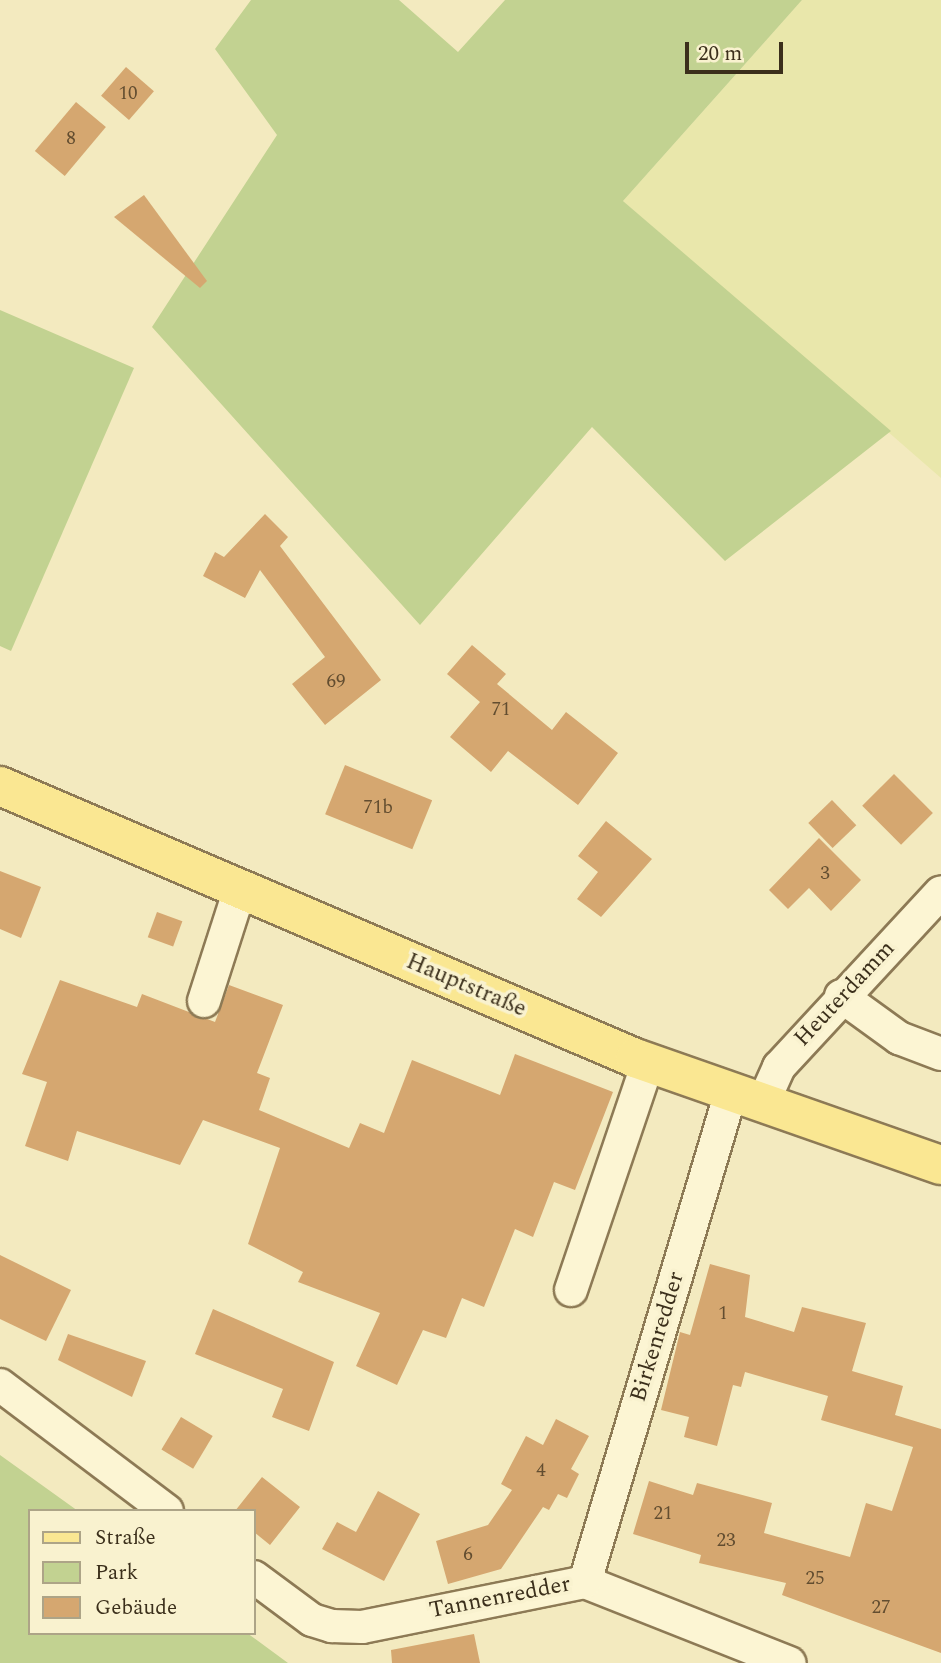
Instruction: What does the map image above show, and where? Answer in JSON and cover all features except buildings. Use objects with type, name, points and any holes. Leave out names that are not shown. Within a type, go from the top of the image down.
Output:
[{"type":"main road","name":"Hauptstraße","points":[[0,786],[648,1062],[941,1165]]},
{"type":"street","points":[[204,1001],[240,889]]},
{"type":"street","name":"Heuterdamm","points":[[747,1098],[941,892]]},
{"type":"street","points":[[841,996],[899,1038],[941,1054]]},
{"type":"street","points":[[571,1290],[648,1062]]},
{"type":"street","name":"Birkenredder","points":[[585,1582],[747,1098]]},
{"type":"street","points":[[0,1385],[164,1509]]},
{"type":"street","name":"Tannenredder","points":[[256,1578],[312,1620],[332,1626],[362,1627],[585,1582],[790,1663]]},
{"type":"shaded area","points":[[802,0],[941,0],[941,478],[623,201]]},
{"type":"green space","points":[[251,0],[399,0],[458,52],[505,0],[802,0],[623,201],[891,431],[725,561],[592,427],[420,625],[152,327],[277,135],[215,49]]},
{"type":"green space","points":[[0,310],[134,368],[11,651],[0,646]]},
{"type":"green space","points":[[0,1455],[75,1509],[28,1509],[28,1635],[250,1635],[288,1663],[0,1663]]}]
